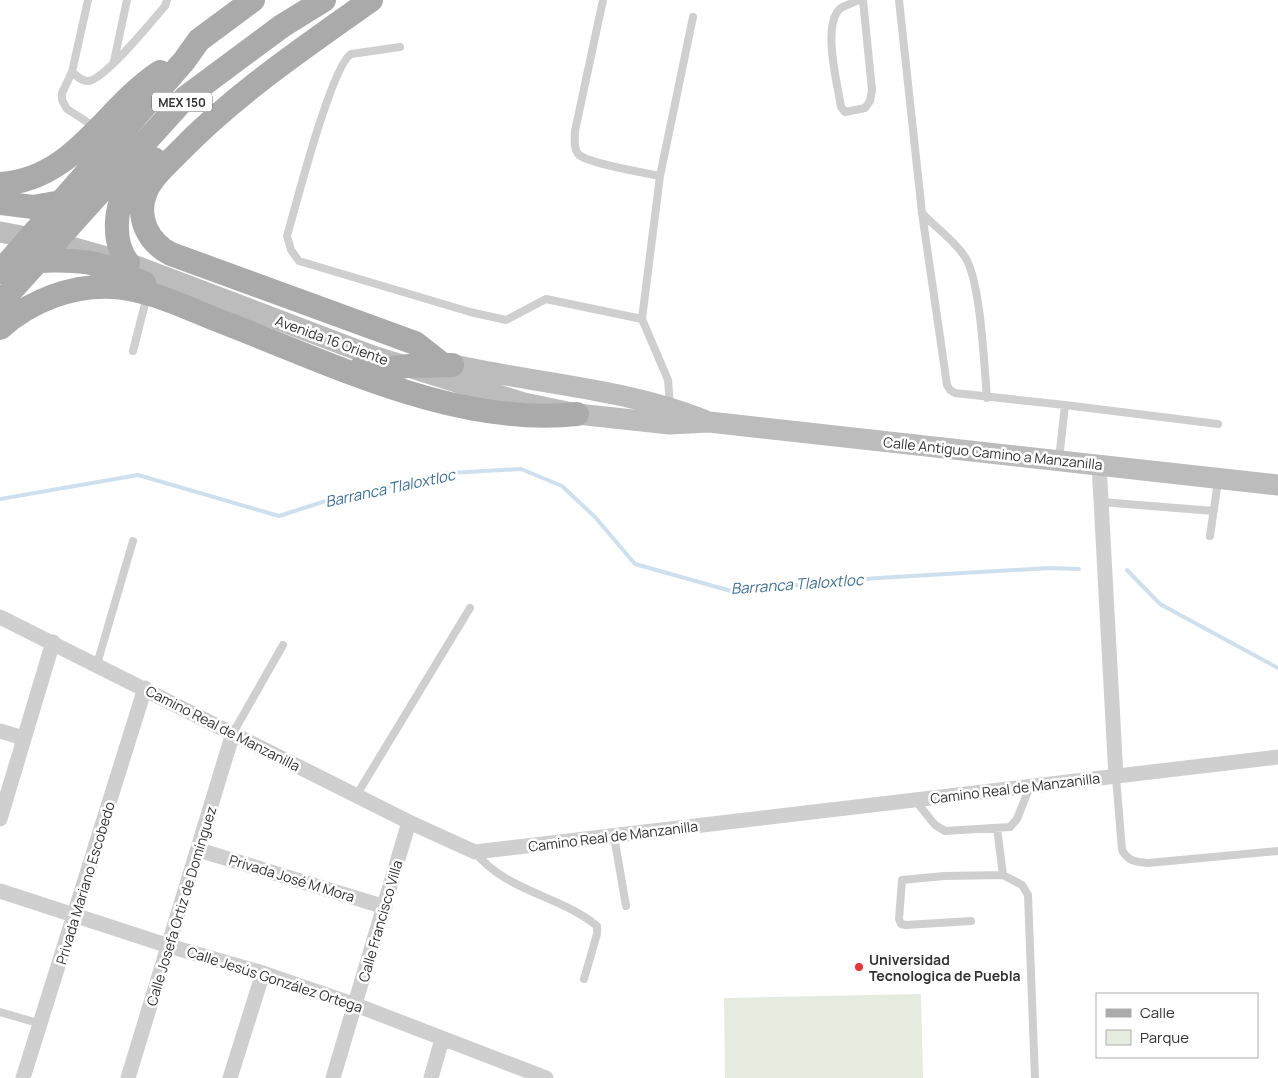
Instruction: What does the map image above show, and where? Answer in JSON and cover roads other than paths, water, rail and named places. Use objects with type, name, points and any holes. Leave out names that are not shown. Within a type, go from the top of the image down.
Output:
[{"type":"main road","points":[[199,40],[224,0]]},
{"type":"main road","name":"MEX 150","points":[[0,302],[36,263],[61,203],[184,61],[199,40],[253,0]]},
{"type":"main road","name":"MEX 150","points":[[0,272],[108,183],[185,98],[282,26],[324,0]]},
{"type":"main road","points":[[124,255],[118,215],[120,204],[134,179],[221,96],[349,0]]},
{"type":"main road","points":[[371,0],[274,68],[190,140],[148,188],[142,208],[144,224],[157,245],[171,254],[415,344],[445,363]]},
{"type":"main road","points":[[0,184],[31,178],[53,168],[74,153],[144,84],[169,66],[184,61]]},
{"type":"main road","points":[[0,204],[32,207],[61,203],[108,183]]},
{"type":"main road","name":"Avenida 16 Oriente","points":[[0,218],[47,234],[124,255],[364,338],[445,363],[577,385],[670,416]]},
{"type":"main road","name":"Avenida 16 Oriente","points":[[0,232],[47,234]]},
{"type":"main road","name":"Avenida 16 Oriente","points":[[124,255],[373,356],[524,403],[577,414],[670,416]]},
{"type":"main road","points":[[0,272],[14,266],[36,263],[73,262],[111,269],[350,364],[381,370],[445,363]]},
{"type":"main road","points":[[0,328],[27,307],[67,292],[115,287],[147,294],[404,391],[456,405],[514,415],[556,416],[577,414]]},
{"type":"main road","name":"Calle Antiguo Camino a Manzanilla","points":[[670,416],[709,422],[1278,485]]},
{"type":"street","points":[[1099,464],[1116,777]]},
{"type":"street","name":"Camino Real de Manzanilla","points":[[0,617],[145,688],[408,822],[475,852],[1278,757]]},
{"type":"street","points":[[0,819],[53,642]]},
{"type":"street","name":"Privada Mariano Escobedo","points":[[24,1078],[145,688]]},
{"type":"street","points":[[0,731],[23,738]]},
{"type":"street","name":"Calle Josefa Ortiz de Domínguez","points":[[128,1078],[233,734]]},
{"type":"street","name":"Calle Francisco Villa","points":[[334,1078],[385,907],[408,822]]},
{"type":"street","name":"Privada José M Mora","points":[[199,850],[385,907]]},
{"type":"street","name":"Calle Jesús González Ortega","points":[[0,891],[169,946],[263,972],[356,1005],[546,1078]]},
{"type":"street","points":[[230,1078],[263,972]]},
{"type":"street","points":[[431,1078],[442,1039]]},
{"type":"lane","points":[[88,0],[72,72],[62,93],[62,100],[67,109],[99,129]]},
{"type":"lane","points":[[113,64],[127,0]]},
{"type":"lane","points":[[72,72],[88,81],[113,64],[165,6],[167,0]]},
{"type":"lane","points":[[603,0],[575,131],[575,147],[578,154],[590,160],[660,176]]},
{"type":"lane","points":[[858,0],[840,9],[832,20],[830,35],[841,107],[845,112],[866,108],[870,101],[872,90],[863,0]]},
{"type":"lane","points":[[899,0],[922,213],[947,385],[950,390],[955,393],[987,398],[1218,424]]},
{"type":"lane","points":[[670,416],[668,380],[642,319],[660,176],[693,17]]},
{"type":"lane","points":[[400,47],[351,54],[346,57],[332,85],[287,236],[291,250],[299,260],[470,312],[506,320],[546,299],[642,319]]},
{"type":"lane","points":[[922,213],[964,256],[971,268],[976,295],[987,398]]},
{"type":"lane","points":[[133,351],[147,294]]},
{"type":"lane","points":[[1059,461],[1065,406]]},
{"type":"lane","points":[[1210,536],[1218,479]]},
{"type":"lane","points":[[1101,502],[1214,511]]},
{"type":"lane","points":[[97,664],[134,541]]},
{"type":"lane","points":[[356,796],[470,608]]},
{"type":"lane","points":[[233,734],[283,645]]},
{"type":"lane","points":[[1116,777],[1122,850],[1126,857],[1134,861],[1148,863],[1278,851]]},
{"type":"lane","points":[[915,800],[935,825],[945,831],[1010,827],[1017,819],[1030,786]]},
{"type":"lane","points":[[997,828],[1003,875]]},
{"type":"lane","points":[[614,836],[626,906]]},
{"type":"lane","points":[[475,852],[482,862],[506,878],[597,926],[597,934],[584,979]]},
{"type":"lane","points":[[971,921],[906,926],[901,924],[899,919],[902,880],[944,876],[1003,875],[1022,885],[1028,895],[1035,1078]]},
{"type":"lane","points":[[0,1012],[41,1024]]},
{"type":"waterway","name":"Barranca Tlaloxtloc","points":[[0,499],[138,475],[279,516],[338,497],[450,473],[521,469],[562,486],[595,517],[635,564],[731,591],[878,578],[1050,568],[1079,569]]},
{"type":"waterway","name":"Barranca Tlaloxtloc","points":[[1127,570],[1160,604],[1278,668]]},
{"type":"place","name":"Universidad Tecnologica de Puebla","points":[[859,967]]}]
